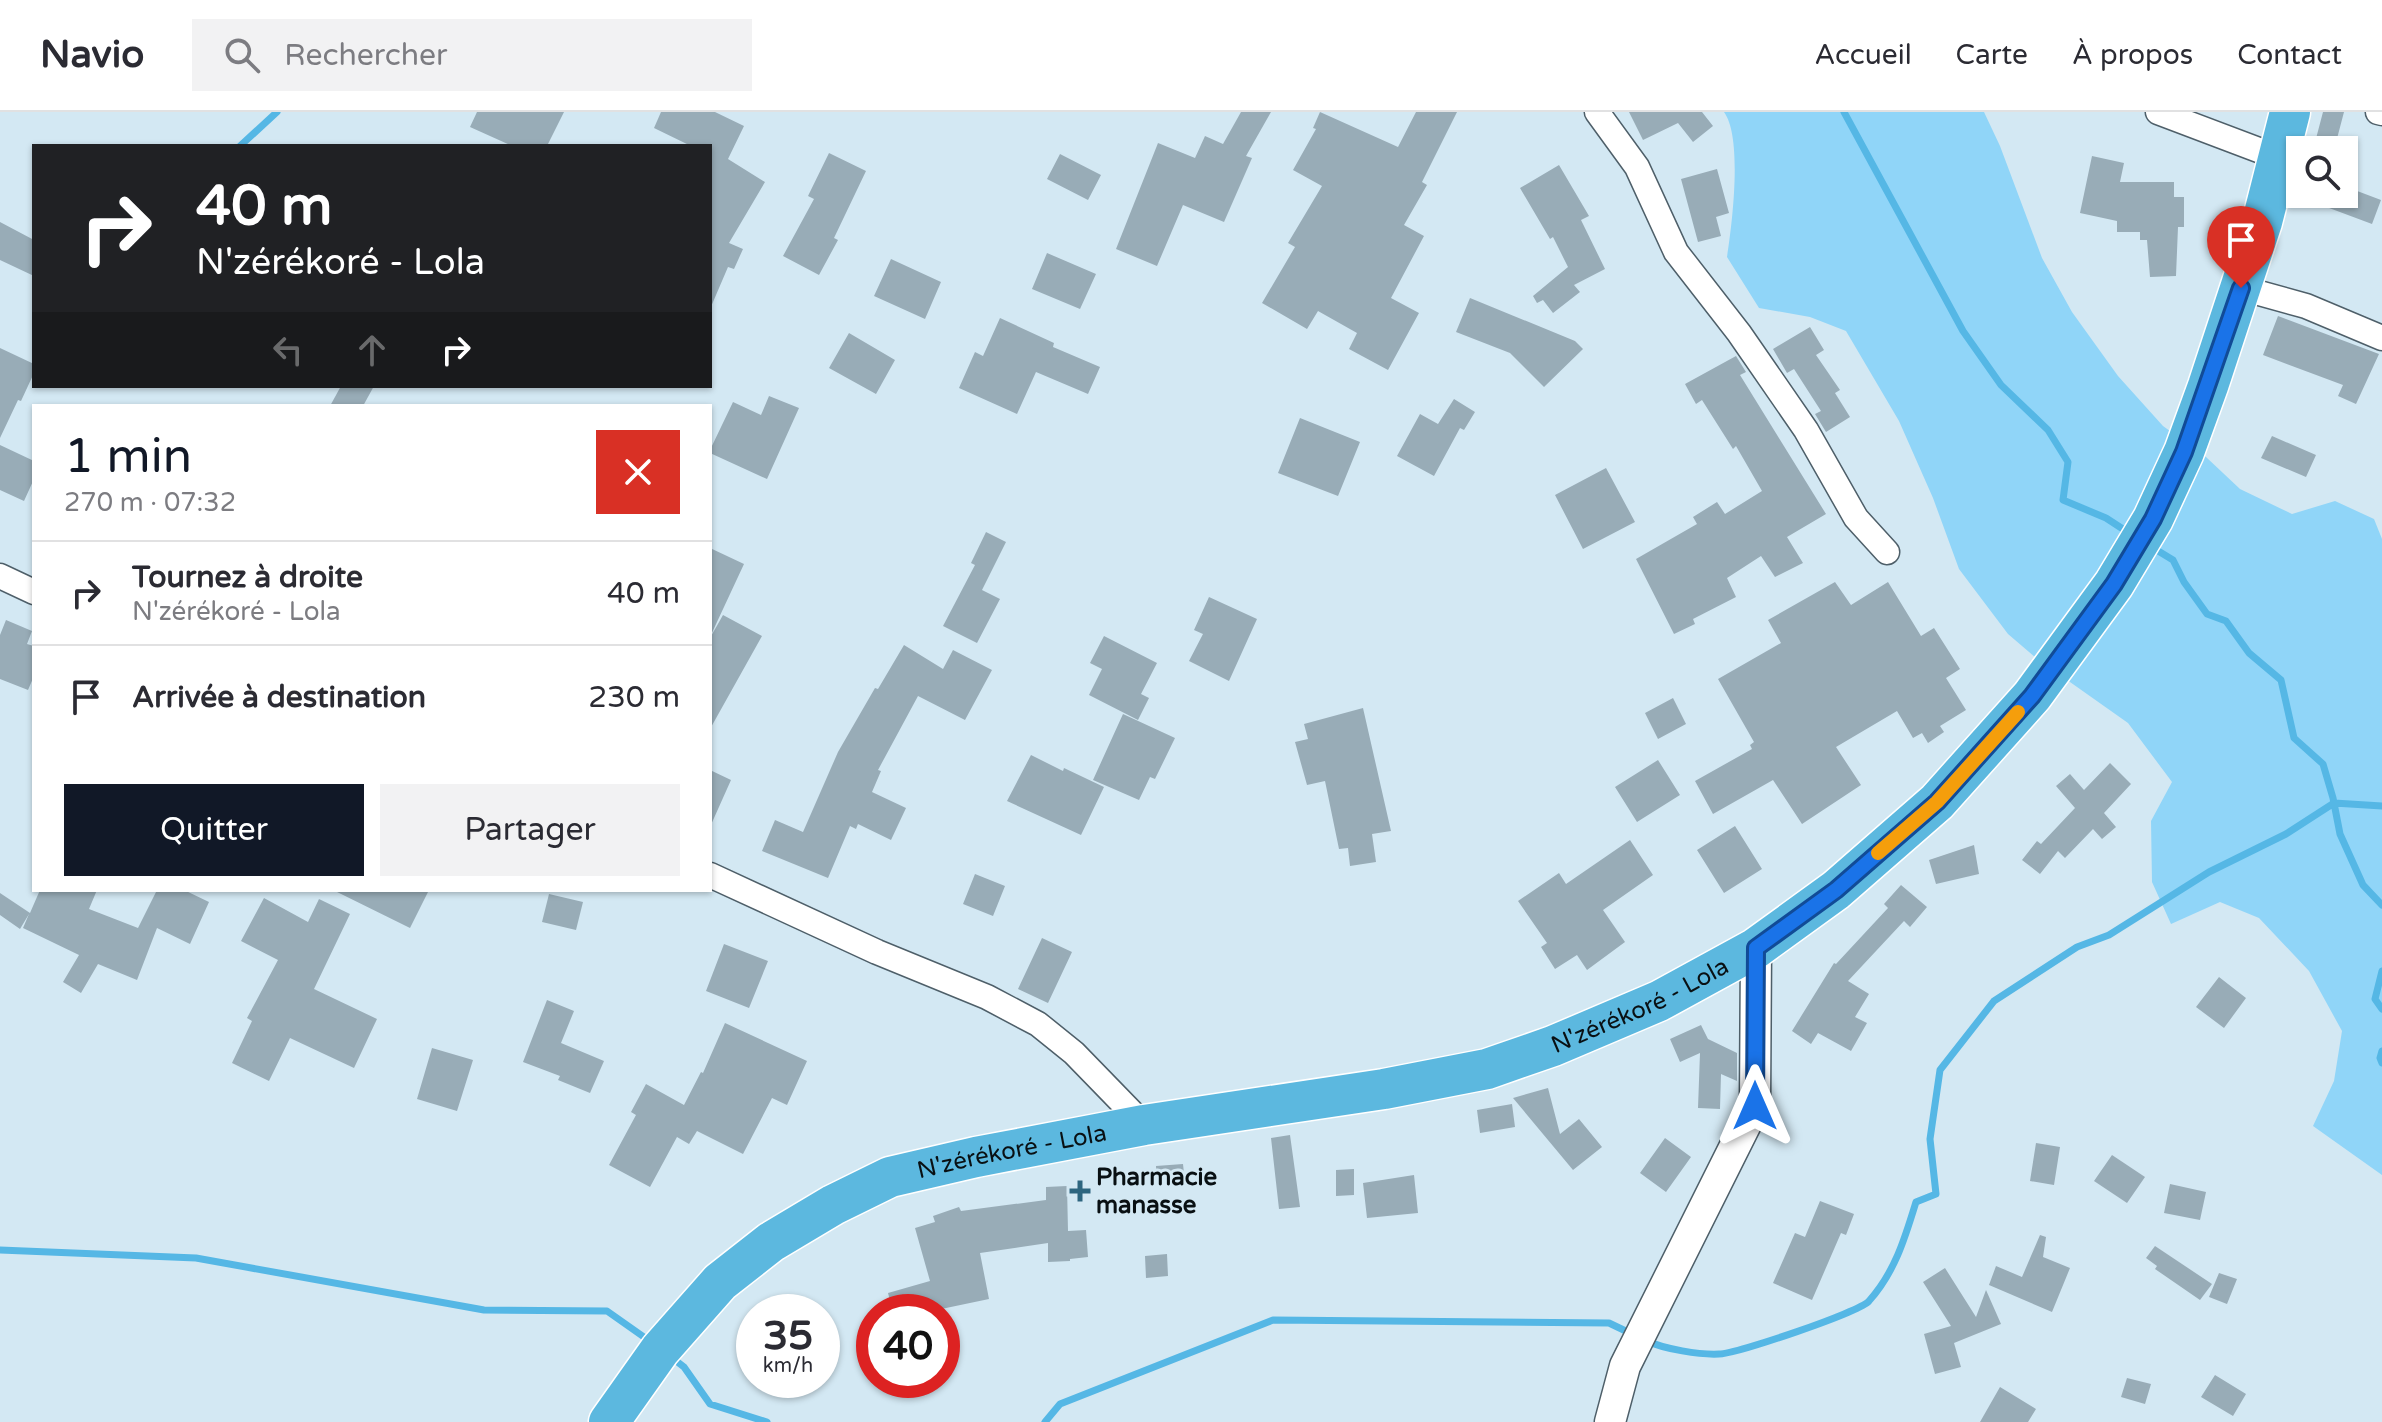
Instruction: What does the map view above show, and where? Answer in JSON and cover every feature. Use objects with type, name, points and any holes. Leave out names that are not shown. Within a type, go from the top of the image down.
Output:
[{"type":"highway","name":"N'zérékoré - Lola","points":[[609,1422],[660,1350],[720,1282],[771,1242],[833,1205],[890,1177],[1144,1125],[1384,1089],[1487,1069],[1553,1046],[1659,1001],[1756,948],[1836,890],[1937,802],[2032,696],[2133,553],[2153,519],[2184,452],[2241,288],[2262,222],[2290,112]]},
{"type":"street","points":[[1597,112],[1637,167],[1676,252],[1739,333],[1806,430],[1856,518],[1887,552]]},
{"type":"street","points":[[2158,112],[2277,157]]},
{"type":"street","points":[[2241,288],[2306,306],[2382,338]]},
{"type":"street","points":[[0,576],[32,591]]},
{"type":"street","points":[[712,876],[877,952],[987,997],[1038,1024],[1074,1053],[1144,1125]]},
{"type":"street","points":[[1610,1422],[1625,1366],[1755,1106],[1756,948]]},
{"type":"shaded area","points":[[1724,112],[1984,112],[2042,258],[2072,312],[2118,376],[2163,426],[2206,457],[2240,489],[2292,514],[2335,501],[2374,519],[2382,539],[2382,1175],[2313,1126],[2334,1081],[2342,1031],[2309,971],[2259,918],[2220,902],[2171,924],[2152,882],[2151,821],[2172,782],[2128,723],[2036,658],[2008,634],[1959,569],[1933,498],[1899,421],[1846,331],[1810,317],[1759,308],[1727,257],[1735,161],[1730,124]]},
{"type":"building","points":[[477,112],[564,112],[548,144],[508,144],[470,127]]},
{"type":"building","points":[[661,112],[715,112],[744,126],[728,159],[765,182],[729,243],[743,249],[734,269],[728,267],[712,304],[712,144],[687,144],[654,128]]},
{"type":"building","points":[[1241,112],[1271,112],[1246,156],[1252,158],[1224,222],[1183,205],[1157,266],[1116,249],[1158,143],[1195,158],[1205,136],[1223,144]]},
{"type":"building","points":[[1320,112],[1398,147],[1416,112],[1457,112],[1422,182],[1427,185],[1404,225],[1424,236],[1391,298],[1419,313],[1388,370],[1349,349],[1357,333],[1318,311],[1307,329],[1262,303],[1295,247],[1288,243],[1322,186],[1293,170],[1316,129],[1313,128]]},
{"type":"building","points":[[1629,112],[1702,112],[1713,126],[1693,142],[1678,123],[1643,140]]},
{"type":"building","points":[[2323,112],[2344,112],[2338,136],[2317,136]]},
{"type":"building","points":[[829,153],[866,171],[834,238],[838,240],[819,275],[783,256],[814,199],[808,196]]},
{"type":"building","points":[[1060,154],[1101,175],[1088,200],[1047,179]]},
{"type":"building","points":[[2092,156],[2124,163],[2120,182],[2174,182],[2174,197],[2184,197],[2184,227],[2178,227],[2176,276],[2150,277],[2147,240],[2140,240],[2140,232],[2117,232],[2117,221],[2080,213]]},
{"type":"building","points":[[1559,165],[1589,216],[1581,220],[1605,269],[1574,285],[1580,292],[1553,313],[1543,300],[1537,303],[1533,296],[1568,267],[1553,237],[1550,239],[1520,188]]},
{"type":"building","points":[[1717,169],[1729,213],[1716,217],[1721,236],[1698,242],[1681,179]]},
{"type":"building","points":[[2358,191],[2381,200],[2372,224],[2329,208],[2358,208]]},
{"type":"building","points":[[0,222],[32,239],[32,275],[0,260]]},
{"type":"building","points":[[1047,253],[1096,274],[1080,309],[1032,289]]},
{"type":"building","points":[[891,259],[941,282],[925,319],[874,296]]},
{"type":"building","points":[[1470,298],[1575,341],[1583,349],[1544,387],[1510,353],[1456,332]]},
{"type":"building","points":[[2278,316],[2379,354],[2356,404],[2338,396],[2343,385],[2263,355]]},
{"type":"building","points":[[1000,318],[1054,343],[1053,347],[1100,367],[1088,394],[1036,372],[1017,414],[959,388],[975,352],[983,356]]},
{"type":"building","points":[[1810,327],[1824,350],[1816,355],[1840,390],[1835,393],[1850,417],[1826,432],[1815,414],[1821,411],[1794,369],[1787,373],[1773,349]]},
{"type":"building","points":[[849,333],[895,360],[876,394],[829,368]]},
{"type":"building","points":[[0,348],[32,363],[32,377],[0,438]]},
{"type":"building","points":[[1736,356],[1746,372],[1740,375],[1826,514],[1787,537],[1803,563],[1775,577],[1761,556],[1727,578],[1736,597],[1693,619],[1695,624],[1674,634],[1636,559],[1697,524],[1693,517],[1717,502],[1725,514],[1762,491],[1736,446],[1733,449],[1702,400],[1696,404],[1685,384]]},
{"type":"building","points":[[340,388],[373,388],[364,404],[331,404]]},
{"type":"building","points":[[769,396],[799,408],[767,479],[712,454],[712,446],[733,402],[761,415]]},
{"type":"building","points":[[1454,399],[1475,412],[1464,430],[1460,428],[1434,476],[1397,456],[1420,414],[1438,424]]},
{"type":"building","points":[[1300,418],[1360,442],[1338,496],[1278,473]]},
{"type":"building","points":[[2272,436],[2316,455],[2306,477],[2261,458]]},
{"type":"building","points":[[0,445],[32,460],[32,483],[24,501],[0,490]]},
{"type":"building","points":[[1606,468],[1635,522],[1583,549],[1555,495]]},
{"type":"building","points":[[986,532],[1006,542],[982,590],[1000,599],[977,643],[943,626],[975,565],[971,563]]},
{"type":"building","points":[[712,549],[744,564],[712,633]]},
{"type":"building","points":[[1835,582],[1851,605],[1888,582],[1921,636],[1934,628],[1960,669],[1946,678],[1966,710],[1940,726],[1944,732],[1928,743],[1922,733],[1913,738],[1897,711],[1836,747],[1861,785],[1802,824],[1773,780],[1713,814],[1695,781],[1752,749],[1750,745],[1754,742],[1718,679],[1781,643],[1768,620]]},
{"type":"building","points":[[1209,597],[1257,619],[1229,681],[1189,661],[1203,634],[1194,630]]},
{"type":"building","points":[[723,615],[762,636],[712,725],[712,634]]},
{"type":"building","points":[[6,620],[32,631],[27,644],[32,645],[32,681],[28,690],[0,679],[0,635]]},
{"type":"building","points":[[1104,636],[1157,663],[1141,694],[1149,698],[1138,720],[1089,695],[1102,669],[1090,663]]},
{"type":"building","points":[[904,645],[943,669],[953,650],[992,670],[965,720],[918,696],[878,770],[881,771],[872,792],[906,808],[891,840],[858,824],[856,829],[850,826],[828,878],[762,851],[775,820],[803,832],[838,752]]},
{"type":"building","points":[[1673,698],[1686,724],[1658,739],[1645,713]]},
{"type":"building","points":[[1363,708],[1391,831],[1372,834],[1376,862],[1350,866],[1348,848],[1339,849],[1325,781],[1307,785],[1295,742],[1308,739],[1304,724]]},
{"type":"building","points":[[1123,714],[1175,738],[1155,779],[1150,777],[1139,800],[1093,780]]},
{"type":"building","points":[[1031,755],[1104,787],[1081,835],[1007,801]]},
{"type":"building","points":[[1658,760],[1680,795],[1637,822],[1615,787]]},
{"type":"building","points":[[2110,763],[2131,784],[2104,813],[2116,827],[2102,839],[2093,829],[2065,858],[2058,851],[2040,874],[2022,860],[2037,841],[2041,844],[2075,808],[2056,786],[2070,774],[2084,790]]},
{"type":"building","points":[[712,771],[731,780],[712,823]]},
{"type":"building","points":[[1735,826],[1762,869],[1724,893],[1697,850]]},
{"type":"building","points":[[1630,840],[1653,875],[1603,910],[1625,942],[1587,970],[1577,955],[1555,969],[1541,947],[1547,943],[1518,901],[1559,873],[1566,884]]},
{"type":"building","points":[[1974,845],[1979,874],[1936,884],[1929,860]]},
{"type":"building","points":[[975,874],[1005,886],[993,916],[963,904]]},
{"type":"building","points":[[1901,885],[1927,907],[1910,927],[1904,921],[1848,981],[1869,994],[1855,1017],[1867,1023],[1851,1051],[1818,1033],[1811,1044],[1792,1031],[1834,963],[1888,908],[1884,904]]},
{"type":"building","points":[[39,892],[96,892],[89,909],[138,928],[156,892],[188,892],[209,902],[190,944],[157,928],[137,980],[98,964],[81,993],[63,982],[79,955],[23,928],[29,914],[20,929],[0,915],[0,893],[30,913]]},
{"type":"building","points":[[337,892],[428,892],[410,928]]},
{"type":"building","points":[[549,894],[583,902],[576,930],[542,922]]},
{"type":"building","points":[[264,898],[308,922],[319,899],[350,914],[314,989],[377,1019],[354,1068],[290,1038],[269,1081],[232,1063],[252,1021],[247,1018],[278,960],[241,941]]},
{"type":"building","points":[[1042,938],[1072,952],[1048,1003],[1018,989]]},
{"type":"building","points":[[724,944],[768,961],[749,1008],[706,991]]},
{"type":"building","points":[[2219,977],[2246,998],[2224,1028],[2196,1007]]},
{"type":"building","points":[[547,1000],[574,1011],[561,1043],[604,1061],[590,1093],[558,1080],[560,1076],[523,1062]]},
{"type":"building","points":[[725,1023],[807,1061],[787,1105],[772,1098],[743,1154],[697,1131],[689,1144],[677,1137],[650,1187],[609,1165],[636,1115],[631,1112],[646,1084],[684,1105],[703,1073]]},
{"type":"building","points":[[1701,1025],[1708,1039],[1737,1053],[1737,1081],[1721,1074],[1720,1109],[1698,1108],[1700,1053],[1680,1062],[1670,1039]]},
{"type":"building","points":[[432,1048],[473,1060],[457,1111],[417,1099]]},
{"type":"building","points":[[1548,1088],[1560,1134],[1579,1119],[1602,1147],[1573,1170],[1513,1098]]},
{"type":"building","points":[[1512,1104],[1515,1127],[1480,1133],[1477,1110]]},
{"type":"building","points":[[1290,1135],[1300,1207],[1279,1209],[1271,1138]]},
{"type":"building","points":[[1665,1138],[1691,1157],[1666,1192],[1640,1173]]},
{"type":"building","points":[[2036,1143],[2060,1147],[2054,1185],[2030,1181]]},
{"type":"building","points":[[2112,1155],[2145,1177],[2127,1203],[2094,1181]]},
{"type":"building","points":[[1183,1164],[1185,1183],[1157,1186],[1156,1166]]},
{"type":"building","points":[[1354,1169],[1354,1195],[1336,1196],[1336,1170]]},
{"type":"building","points":[[1414,1175],[1418,1213],[1367,1218],[1363,1183]]},
{"type":"building","points":[[2170,1184],[2206,1192],[2200,1220],[2164,1213]]},
{"type":"building","points":[[1067,1186],[1068,1231],[1086,1230],[1088,1257],[1048,1262],[1048,1243],[980,1253],[989,1299],[960,1305],[960,1294],[888,1294],[930,1281],[915,1228],[935,1222],[933,1216],[959,1207],[961,1211],[1046,1200],[1046,1187]]},
{"type":"building","points":[[1820,1201],[1854,1214],[1846,1235],[1841,1233],[1812,1300],[1773,1283],[1795,1233],[1805,1237]]},
{"type":"building","points":[[2040,1235],[2046,1237],[2043,1257],[2070,1268],[2052,1312],[1989,1285],[1996,1266],[2022,1277]]},
{"type":"building","points":[[2155,1246],[2212,1284],[2200,1300],[2155,1269],[2157,1266],[2146,1258]]},
{"type":"building","points":[[1167,1254],[1168,1276],[1146,1278],[1145,1256]]},
{"type":"building","points":[[1945,1268],[1976,1317],[1986,1290],[2001,1324],[1954,1343],[1961,1367],[1935,1374],[1924,1334],[1951,1326],[1923,1282]]},
{"type":"building","points":[[2219,1273],[2237,1279],[2227,1304],[2209,1297]]},
{"type":"building","points":[[2215,1375],[2246,1394],[2233,1416],[2201,1397]]},
{"type":"building","points":[[2127,1378],[2151,1384],[2145,1404],[2121,1397]]},
{"type":"building","points":[[2000,1387],[2036,1409],[2028,1422],[1980,1422]]},
{"type":"waterway","points":[[242,144],[277,112]]},
{"type":"waterway","points":[[1844,112],[1963,331],[2001,385],[2048,430],[2068,462],[2063,500],[2106,518],[2129,533]]},
{"type":"waterway","points":[[2150,546],[2173,560],[2184,582],[2207,614],[2226,621],[2249,653],[2281,680],[2294,738],[2323,764],[2340,834],[2363,885],[2382,905]]},
{"type":"waterway","points":[[1647,1341],[1663,1347],[1719,1354],[1822,1323],[1869,1301],[1892,1266],[1916,1202],[1936,1194],[1930,1139],[1940,1070],[1994,1001],[2077,947],[2109,935],[2209,872],[2286,834],[2334,803],[2382,806]]},
{"type":"waterway","points":[[2382,971],[2375,999],[2382,1009]]},
{"type":"waterway","points":[[2382,1051],[2382,1063]]},
{"type":"waterway","points":[[0,1250],[196,1258],[484,1310],[607,1311],[651,1342]]},
{"type":"waterway","points":[[1045,1422],[1060,1404],[1273,1320],[1609,1323],[1632,1334]]},
{"type":"waterway","points":[[671,1357],[684,1367],[710,1404],[767,1422]]},
{"type":"slow traffic","points":[[1878,853],[1937,802],[2018,712]]},
{"type":"place","name":"Pharmacie manasse","points":[[1080,1191]]},
{"type":"route","points":[[1755,1106],[1756,948],[1836,890],[1937,802],[2032,696],[2114,584],[2153,519],[2184,452],[2241,288]]}]
